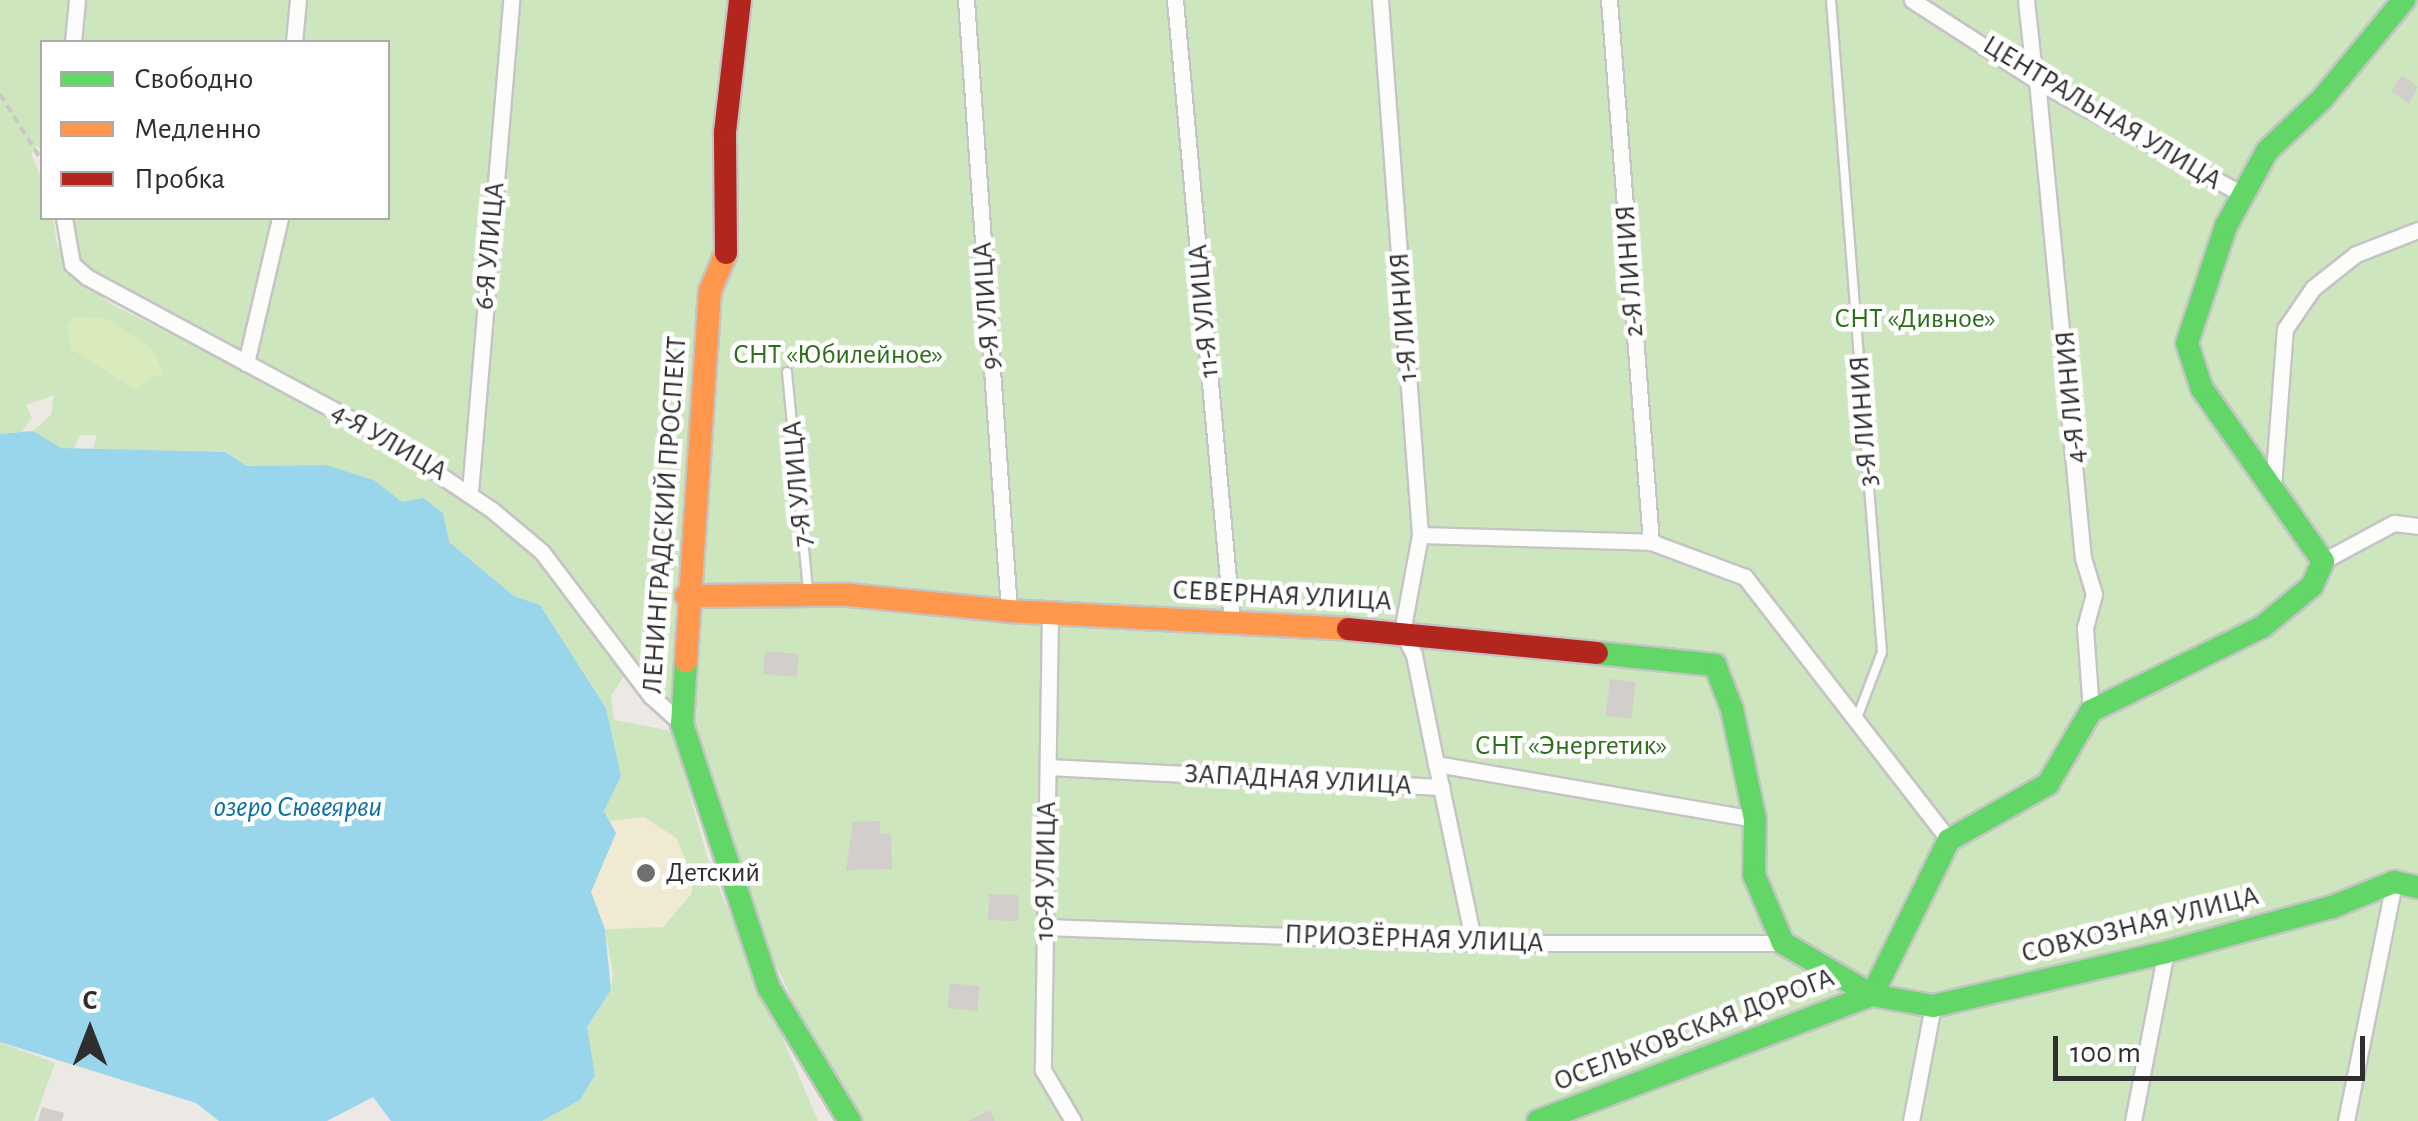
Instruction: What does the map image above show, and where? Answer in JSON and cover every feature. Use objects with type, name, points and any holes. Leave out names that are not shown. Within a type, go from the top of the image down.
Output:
[{"type":"street","points":[[73,40],[77,0]]},
{"type":"street","points":[[294,40],[298,0]]},
{"type":"street","name":"6-Я УЛИЦА","points":[[470,492],[510,0]]},
{"type":"street","name":"ЛЕНИНГРАДСКИЙ ПРОСПЕКТ","points":[[740,0],[726,132],[726,258],[710,290],[695,546],[686,596],[682,724],[769,988],[850,1121]]},
{"type":"street","name":"9-Я УЛИЦА","points":[[966,0],[1009,611]]},
{"type":"street","name":"11-Я УЛИЦА","points":[[1175,0],[1232,623]]},
{"type":"street","name":"1-Я ЛИНИЯ","points":[[1380,0],[1420,535],[1402,632]]},
{"type":"street","name":"2-Я ЛИНИЯ","points":[[1608,0],[1651,542]]},
{"type":"street","name":"ЦЕНТРАЛЬНАЯ УЛИЦА","points":[[1912,0],[2035,78],[2242,194]]},
{"type":"street","name":"4-Я ЛИНИЯ","points":[[2026,0],[2083,558],[2094,594],[2085,628],[2091,711]]},
{"type":"street","points":[[2323,561],[2202,389],[2187,343],[2242,194],[2267,151],[2322,99],[2404,0]]},
{"type":"street","name":"4-Я УЛИЦА","points":[[64,220],[72,264],[87,277],[470,492],[542,552],[651,696],[682,724]]},
{"type":"street","points":[[246,363],[280,220]]},
{"type":"street","points":[[2272,487],[2285,328],[2313,288],[2356,254],[2418,230]]},
{"type":"street","points":[[1755,819],[1754,875],[1784,943],[1872,996],[1949,840],[2048,784],[2091,711],[2262,627],[2312,586],[2323,561],[2394,523],[2418,526]]},
{"type":"street","points":[[1420,535],[1651,542],[1746,577],[1949,840]]},
{"type":"street","name":"СЕВЕРНАЯ УЛИЦА","points":[[686,596],[808,595],[1009,611],[1402,632],[1715,666],[1732,709],[1755,819]]},
{"type":"street","name":"10-Я УЛИЦА","points":[[1050,613],[1043,1070],[1073,1121]]},
{"type":"street","points":[[1402,632],[1414,655],[1436,764]]},
{"type":"street","name":"ЗАПАДНАЯ УЛИЦА","points":[[1048,768],[1442,787],[1436,764],[1755,819]]},
{"type":"street","points":[[1442,787],[1474,942]]},
{"type":"street","points":[[2346,1121],[2394,882],[2418,887]]},
{"type":"street","name":"СОВХОЗНАЯ УЛИЦА","points":[[1872,996],[1933,1006],[2166,952],[2332,908],[2394,882]]},
{"type":"street","name":"ПРИОЗЁРНАЯ УЛИЦА","points":[[1045,927],[1474,942],[1784,943]]},
{"type":"street","points":[[2133,1121],[2166,952]]},
{"type":"street","name":"ОСЕЛЬКОВСКАЯ ДОРОГА","points":[[1538,1121],[1872,996]]},
{"type":"street","points":[[1910,1121],[1933,1006]]},
{"type":"lane","name":"3-Я ЛИНИЯ","points":[[1831,0],[1882,652],[1857,718]]},
{"type":"lane","name":"7-Я УЛИЦА","points":[[788,372],[808,595]]},
{"type":"path","points":[[0,94],[40,158]]},
{"type":"green space","points":[[0,0],[1376,0],[1420,535],[1429,529],[1381,0],[2418,0],[2418,1121],[850,1121],[715,837],[682,724],[621,657],[623,677],[611,696],[614,720],[667,730],[674,737],[710,867],[818,1121],[542,1121],[580,1100],[594,1075],[587,1027],[611,990],[613,973],[605,929],[663,927],[692,893],[692,875],[675,838],[644,817],[610,821],[604,811],[620,776],[606,708],[540,605],[514,596],[374,480],[326,465],[247,466],[225,452],[92,451],[97,435],[80,435],[74,449],[60,448],[33,431],[51,415],[54,395],[26,405],[32,418],[22,432],[0,434]],"holes":[[[40,40],[390,40],[390,220],[62,220],[66,240],[87,277],[413,454],[111,304],[86,284],[57,245],[53,220],[40,220],[40,175],[31,154],[37,145],[40,149]]]},
{"type":"green space","points":[[73,317],[105,318],[151,348],[163,372],[134,389],[71,349],[67,325]]},
{"type":"green space","points":[[0,1042],[55,1063],[34,1121],[0,1121]]},
{"type":"sand","name":"Детский","points":[[644,817],[676,838],[692,875],[692,892],[663,927],[605,929],[591,892],[615,827],[610,821]]},
{"type":"water","name":"озеро Сювеярви","points":[[33,431],[61,448],[225,452],[247,466],[326,465],[374,480],[402,502],[423,498],[443,513],[449,542],[514,596],[540,605],[606,708],[621,776],[604,811],[616,833],[591,892],[605,929],[611,990],[587,1027],[595,1075],[580,1100],[542,1121],[391,1121],[373,1097],[327,1121],[219,1121],[196,1103],[0,1042],[0,434]]},
{"type":"building","points":[[2402,75],[2418,87],[2409,104],[2391,91]]},
{"type":"building","points":[[765,651],[799,654],[797,677],[763,674]]},
{"type":"building","points":[[1610,679],[1636,682],[1631,719],[1605,716]]},
{"type":"building","points":[[880,821],[880,834],[891,833],[892,869],[846,870],[853,822]]},
{"type":"building","points":[[989,894],[1019,895],[1018,921],[988,920]]},
{"type":"building","points":[[950,983],[980,986],[977,1011],[947,1008]]},
{"type":"building","points":[[42,1107],[64,1113],[62,1121],[38,1121]]},
{"type":"building","points":[[990,1110],[995,1121],[968,1121]]},
{"type":"traffic: fast","points":[[1872,995],[1949,840],[2048,784],[2091,711],[2262,627],[2312,586],[2323,561],[2202,389],[2187,343],[2226,226],[2267,151],[2322,99],[2404,0]]},
{"type":"traffic: fast","points":[[1597,653],[1715,665],[1732,709],[1755,819],[1754,875],[1783,943],[1872,995],[1933,1006],[2166,952],[2332,907],[2394,882],[2418,887]]},
{"type":"traffic: fast","points":[[686,661],[682,724],[769,988],[850,1121]]},
{"type":"traffic: fast","points":[[1538,1121],[1872,995]]},
{"type":"traffic: slow","points":[[686,661],[710,291],[726,253]]},
{"type":"traffic: slow","points":[[686,596],[849,595],[1009,611],[1348,629]]},
{"type":"traffic: jam","points":[[726,253],[725,132],[740,0]]},
{"type":"traffic: jam","points":[[1348,629],[1597,653]]},
{"type":"place","name":"Детский","points":[[646,873]]},
{"type":"park label","name":"СНТ «Дивное»","points":[[1915,319]]},
{"type":"park label","name":"СНТ «Юбилейное»","points":[[838,355]]},
{"type":"park label","name":"СНТ «Энергетик»","points":[[1571,746]]}]
